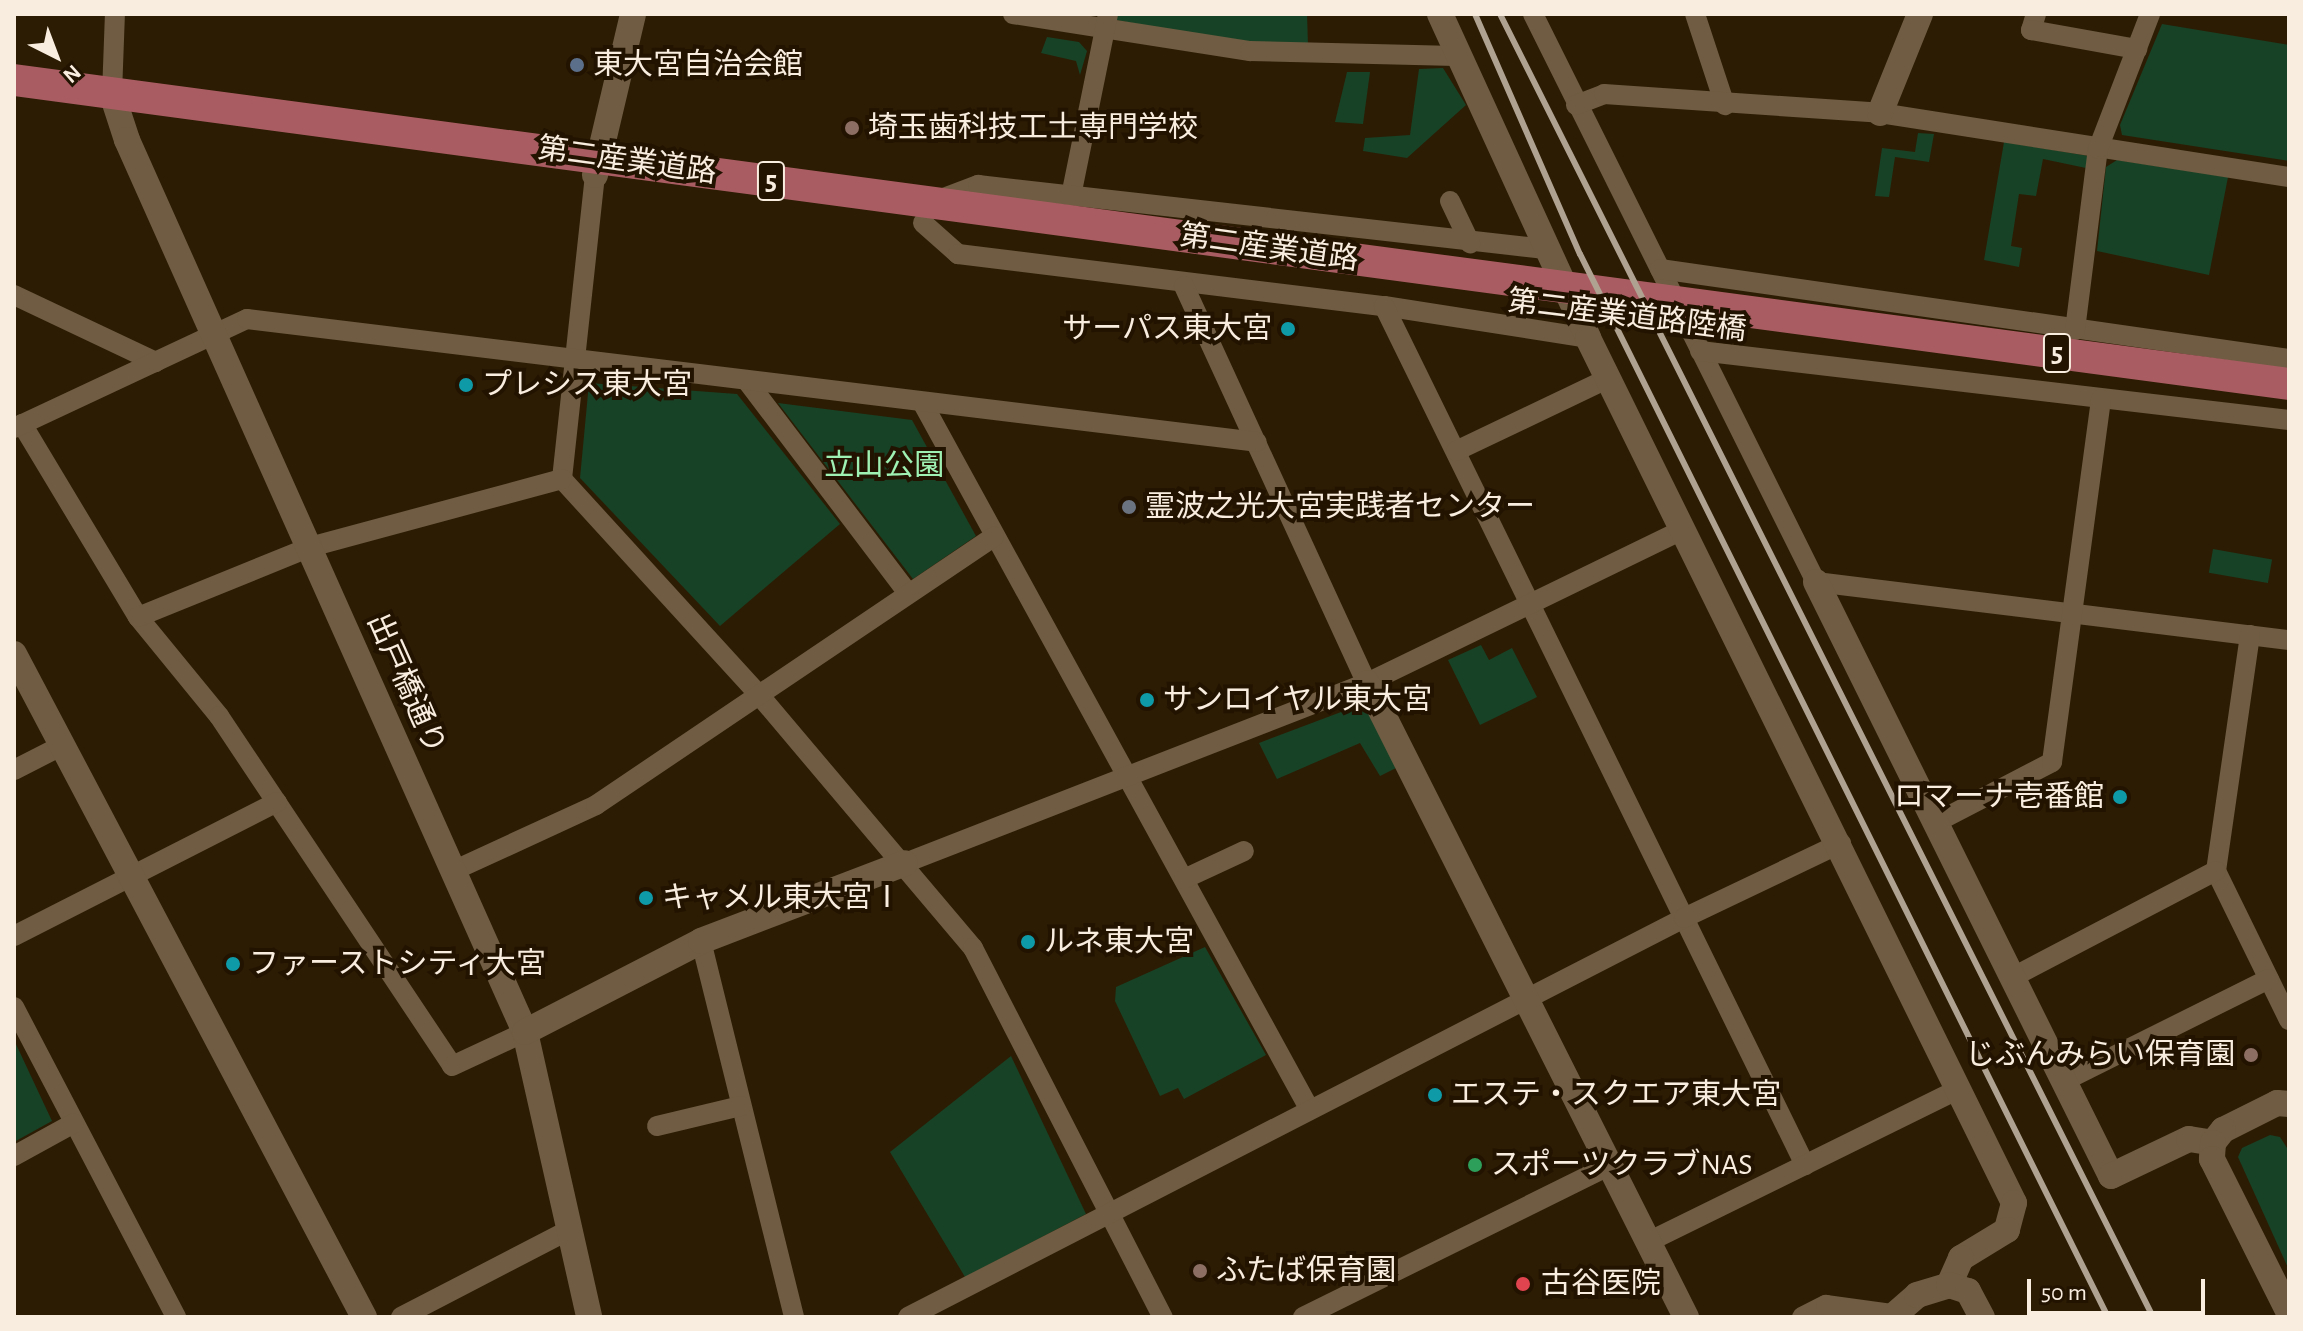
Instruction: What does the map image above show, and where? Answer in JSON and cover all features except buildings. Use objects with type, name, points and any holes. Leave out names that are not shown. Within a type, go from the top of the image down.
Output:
[{"type":"main road","name":"第二産業道路","points":[[14,80],[114,103]]},
{"type":"main road","name":"第二産業道路","points":[[14,99],[114,103],[1428,280]]},
{"type":"main road","name":"第二産業道路陸橋","points":[[1428,280],[1826,331]]},
{"type":"main road","name":"5","points":[[1826,331],[2289,384]]},
{"type":"main road","name":"5","points":[[1826,331],[2289,402]]},
{"type":"street","points":[[114,103],[115,14]]},
{"type":"street","points":[[633,14],[596,166],[562,479],[760,696],[905,863],[973,948],[1163,1317]]},
{"type":"street","points":[[1013,14],[1106,22],[1250,51],[1456,56]]},
{"type":"street","points":[[1440,14],[1456,56],[1545,249],[1841,843],[2015,1213],[2007,1230],[1961,1258],[1949,1285]]},
{"type":"street","points":[[1533,14],[2111,1176],[2189,1139],[2213,1143]]},
{"type":"street","points":[[1695,14],[1725,105]]},
{"type":"street","points":[[1880,113],[1920,14]]},
{"type":"street","points":[[2036,14],[2031,30],[2137,49]]},
{"type":"street","points":[[2075,330],[2098,149],[2150,14]]},
{"type":"street","points":[[1071,196],[1106,22]]},
{"type":"street","points":[[1576,105],[1604,94],[1725,105],[1880,113],[2289,177]]},
{"type":"street","name":"出戸橋通り","points":[[114,103],[214,335],[525,1032],[589,1317]]},
{"type":"street","points":[[1545,249],[1470,243],[978,185],[926,213],[958,254],[1184,286],[1384,306],[1588,338]]},
{"type":"street","points":[[1450,201],[1470,243]]},
{"type":"street","points":[[1660,269],[2289,359]]},
{"type":"street","points":[[1184,286],[1367,683],[1529,998],[1686,1317]]},
{"type":"street","points":[[14,295],[156,362]]},
{"type":"street","points":[[1384,306],[1805,1165]]},
{"type":"street","points":[[1257,442],[247,319],[18,426],[138,617],[219,716],[452,1066],[701,941],[1367,683],[1684,529]]},
{"type":"street","points":[[1700,351],[2289,420]]},
{"type":"street","points":[[1456,451],[1609,378]]},
{"type":"street","points":[[747,381],[907,592]]},
{"type":"street","points":[[1935,823],[2052,762],[2101,399]]},
{"type":"street","points":[[922,402],[1310,1110]]},
{"type":"street","points":[[138,617],[310,547],[562,479]]},
{"type":"street","points":[[455,870],[596,805],[760,696],[907,592],[994,537]]},
{"type":"street","points":[[1816,582],[2289,640]]},
{"type":"street","points":[[2250,635],[2216,871],[2289,1020]]},
{"type":"street","points":[[14,654],[134,875],[364,1317]]},
{"type":"street","points":[[14,770],[63,745]]},
{"type":"street","points":[[14,936],[277,802]]},
{"type":"street","points":[[908,1317],[1684,918],[1841,843]]},
{"type":"street","points":[[1184,879],[1244,851]]},
{"type":"street","points":[[2011,978],[2216,871]]},
{"type":"street","points":[[701,941],[794,1317]]},
{"type":"street","points":[[2062,1082],[2269,979]]},
{"type":"street","points":[[14,1007],[176,1317]]},
{"type":"street","points":[[1648,1242],[1959,1089]]},
{"type":"street","points":[[2289,1104],[2277,1103],[2223,1130],[2213,1143],[2216,1172],[2289,1313]]},
{"type":"street","points":[[657,1126],[741,1106]]},
{"type":"street","points":[[14,1156],[74,1123]]},
{"type":"street","points":[[1303,1317],[1610,1165]]},
{"type":"street","points":[[401,1317],[571,1229]]},
{"type":"street","points":[[1802,1317],[1826,1305],[1893,1316],[1917,1295],[1949,1285],[1968,1291],[1982,1317]]},
{"type":"green space","points":[[1118,14],[1307,14],[1308,46],[1228,41],[1116,20]]},
{"type":"green space","points":[[2162,24],[2289,45],[2289,161],[2122,135],[2120,125]]},
{"type":"green space","points":[[1047,37],[1079,42],[1087,51],[1080,75],[1076,61],[1041,53]]},
{"type":"green space","points":[[1443,68],[1466,105],[1407,158],[1363,151],[1365,138],[1410,135],[1419,69]]},
{"type":"green space","points":[[1347,72],[1370,72],[1363,124],[1335,122]]},
{"type":"green space","points":[[1918,133],[1934,134],[1929,162],[1895,157],[1889,197],[1875,196],[1882,148],[1915,152]]},
{"type":"green space","points":[[2004,142],[2089,156],[2086,168],[2043,159],[2036,196],[2019,194],[2011,246],[2022,248],[2019,267],[1984,260]]},
{"type":"green space","points":[[2117,160],[2228,177],[2209,275],[2097,251],[2106,167]]},
{"type":"green space","points":[[589,383],[737,394],[840,524],[720,626],[580,478]]},
{"type":"green space","name":"立山公園","points":[[778,403],[912,420],[976,536],[913,579]]},
{"type":"green space","points":[[2213,549],[2272,559],[2268,583],[2209,573]]},
{"type":"green space","points":[[1481,645],[1489,660],[1512,648],[1537,697],[1480,725],[1448,660]]},
{"type":"green space","points":[[1365,703],[1396,768],[1380,776],[1360,743],[1277,779],[1259,743]]},
{"type":"green space","points":[[1205,947],[1266,1055],[1184,1099],[1178,1088],[1160,1096],[1115,1001],[1116,987]]},
{"type":"green space","points":[[14,1040],[52,1121],[14,1142]]},
{"type":"green space","points":[[1011,1056],[1086,1214],[965,1277],[890,1152]]},
{"type":"green space","points":[[2270,1135],[2280,1137],[2289,1151],[2289,1270],[2238,1157],[2242,1148]]},
{"type":"railway","points":[[1475,14],[1580,254],[2108,1317]]},
{"type":"railway","points":[[1500,14],[2153,1317]]},
{"type":"place","name":"東大宮自治会館","points":[[577,65]]},
{"type":"place","name":"埼玉歯科技工士専門学校","points":[[852,128]]},
{"type":"place","name":"サーパス東大宮","points":[[1288,329]]},
{"type":"place","name":"プレシス東大宮","points":[[466,385]]},
{"type":"place","name":"霊波之光大宮実践者センター","points":[[1129,507]]},
{"type":"place","name":"サンロイヤル東大宮","points":[[1147,700]]},
{"type":"place","name":"ロマーナ壱番館","points":[[2120,797]]},
{"type":"place","name":"キャメル東大宮Ⅰ","points":[[646,898]]},
{"type":"place","name":"ルネ東大宮","points":[[1028,942]]},
{"type":"place","name":"ファーストシティ大宮","points":[[233,964]]},
{"type":"place","name":"じぶんみらい保育園","points":[[2251,1055]]},
{"type":"place","name":"エステ・スクエア東大宮","points":[[1435,1095]]},
{"type":"place","name":"スポーツクラブNAS","points":[[1475,1165]]},
{"type":"place","name":"ふたば保育園","points":[[1200,1271]]},
{"type":"place","name":"古谷医院","points":[[1523,1284]]}]
